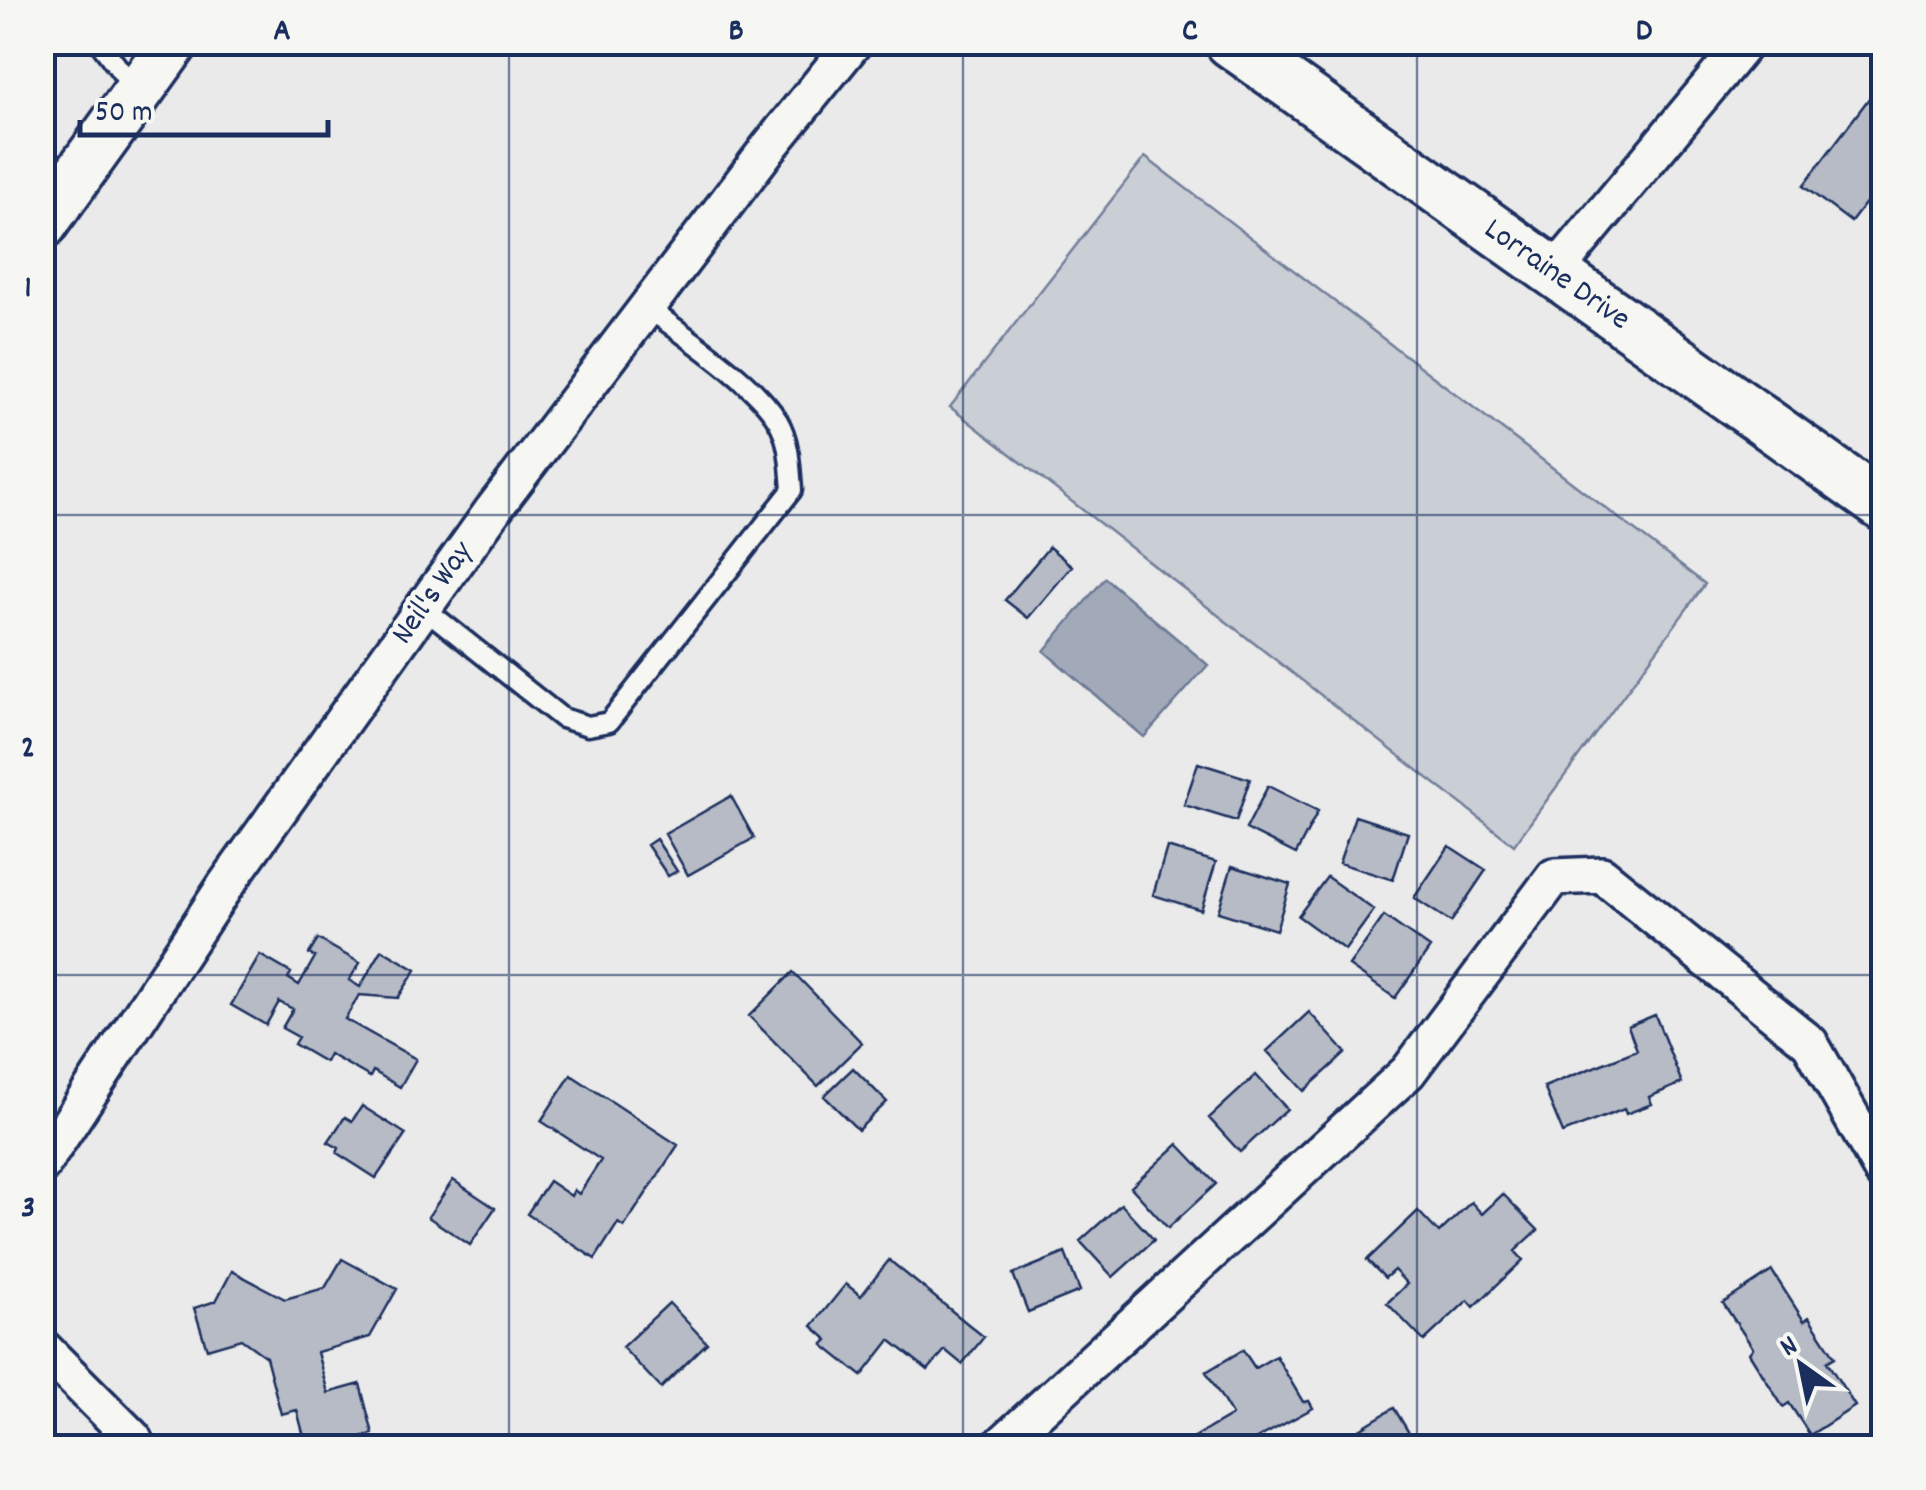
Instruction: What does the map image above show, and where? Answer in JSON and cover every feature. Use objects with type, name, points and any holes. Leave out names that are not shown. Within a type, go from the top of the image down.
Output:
[{"type":"street","points":[[42,225],[174,42]]},
{"type":"street","name":"Neil's Way","points":[[42,1165],[226,886],[493,510],[768,147],[854,42]]},
{"type":"street","name":"Lorraine Drive","points":[[1230,42],[1884,507]]},
{"type":"street","points":[[1553,274],[1746,42]]},
{"type":"street","points":[[998,1448],[1408,1072],[1554,878],[1602,876],[1810,1043],[1884,1174]]},
{"type":"street","points":[[42,1347],[133,1438],[138,1448]]},
{"type":"lane","points":[[99,42],[137,94]]},
{"type":"lane","points":[[424,608],[562,718],[588,726],[609,722],[792,490],[790,453],[778,422],[752,391],[648,307]]},
{"type":"shaded area","points":[[1145,157],[1705,584],[1514,845],[950,407]]},
{"type":"water","points":[[1105,578],[1208,665],[1144,737],[1044,651]]},
{"type":"building","points":[[1870,97],[1884,107],[1884,179],[1851,222],[1803,186]]},
{"type":"building","points":[[1049,547],[1072,566],[1028,618],[1005,600]]},
{"type":"building","points":[[1198,763],[1250,779],[1236,821],[1184,805]]},
{"type":"building","points":[[1268,786],[1318,811],[1296,854],[1246,829]]},
{"type":"building","points":[[731,796],[754,838],[688,875],[665,834]]},
{"type":"building","points":[[1355,816],[1408,833],[1393,880],[1339,863]]},
{"type":"building","points":[[656,839],[677,871],[668,876],[647,845]]},
{"type":"building","points":[[1449,846],[1486,870],[1451,922],[1414,898]]},
{"type":"building","points":[[1167,847],[1216,862],[1201,910],[1153,895]]},
{"type":"building","points":[[1232,866],[1290,884],[1276,930],[1218,912]]},
{"type":"building","points":[[1327,877],[1374,910],[1345,950],[1298,916]]},
{"type":"building","points":[[1384,916],[1430,948],[1395,998],[1349,966]]},
{"type":"building","points":[[318,939],[360,963],[349,980],[360,987],[382,950],[416,970],[398,998],[359,995],[345,1019],[416,1059],[400,1087],[373,1071],[370,1077],[329,1054],[325,1062],[294,1044],[298,1037],[282,1028],[293,1009],[279,1002],[266,1025],[231,1005],[260,955],[291,973],[288,978],[299,985],[315,957],[309,954]]},
{"type":"building","points":[[793,972],[862,1043],[818,1086],[749,1016]]},
{"type":"building","points":[[1309,1012],[1346,1053],[1304,1091],[1267,1051]]},
{"type":"building","points":[[1655,1015],[1682,1083],[1649,1097],[1652,1104],[1626,1114],[1624,1109],[1563,1133],[1544,1087],[1637,1050],[1628,1026]]},
{"type":"building","points":[[853,1068],[887,1102],[858,1130],[824,1096]]},
{"type":"building","points":[[571,1075],[678,1145],[624,1227],[618,1223],[595,1259],[527,1214],[549,1181],[571,1196],[574,1190],[579,1194],[601,1160],[541,1121]]},
{"type":"building","points":[[1256,1075],[1287,1109],[1240,1152],[1209,1118]]},
{"type":"building","points":[[362,1106],[406,1134],[376,1178],[337,1153],[339,1148],[328,1142],[345,1117],[352,1121]]},
{"type":"building","points":[[1178,1144],[1216,1184],[1168,1228],[1131,1187]]},
{"type":"building","points":[[453,1180],[495,1208],[470,1245],[428,1217]]},
{"type":"building","points":[[1503,1194],[1538,1230],[1515,1251],[1523,1260],[1474,1307],[1468,1300],[1424,1341],[1387,1303],[1407,1284],[1394,1270],[1385,1278],[1367,1260],[1418,1211],[1439,1233],[1471,1202],[1482,1214]]},
{"type":"building","points":[[1121,1204],[1154,1240],[1113,1277],[1080,1241]]},
{"type":"building","points":[[1065,1253],[1080,1291],[1028,1312],[1013,1274]]},
{"type":"building","points":[[342,1259],[397,1289],[370,1337],[317,1352],[328,1393],[360,1384],[373,1434],[324,1448],[307,1448],[297,1410],[281,1414],[266,1357],[241,1339],[207,1349],[194,1308],[216,1301],[232,1271],[285,1299],[325,1288]]},
{"type":"building","points":[[889,1260],[984,1337],[962,1364],[945,1350],[928,1370],[890,1340],[862,1376],[823,1345],[828,1340],[812,1326],[846,1284],[861,1296]]},
{"type":"building","points":[[1772,1271],[1804,1321],[1809,1317],[1835,1357],[1827,1362],[1855,1406],[1810,1435],[1789,1403],[1783,1407],[1749,1353],[1753,1348],[1723,1303]]},
{"type":"building","points":[[669,1303],[707,1343],[661,1388],[622,1347]]},
{"type":"building","points":[[1243,1350],[1255,1368],[1276,1356],[1303,1402],[1309,1401],[1313,1408],[1240,1448],[1181,1445],[1232,1415],[1206,1372]]},
{"type":"building","points":[[1394,1408],[1418,1448],[1344,1448],[1340,1441]]}]
